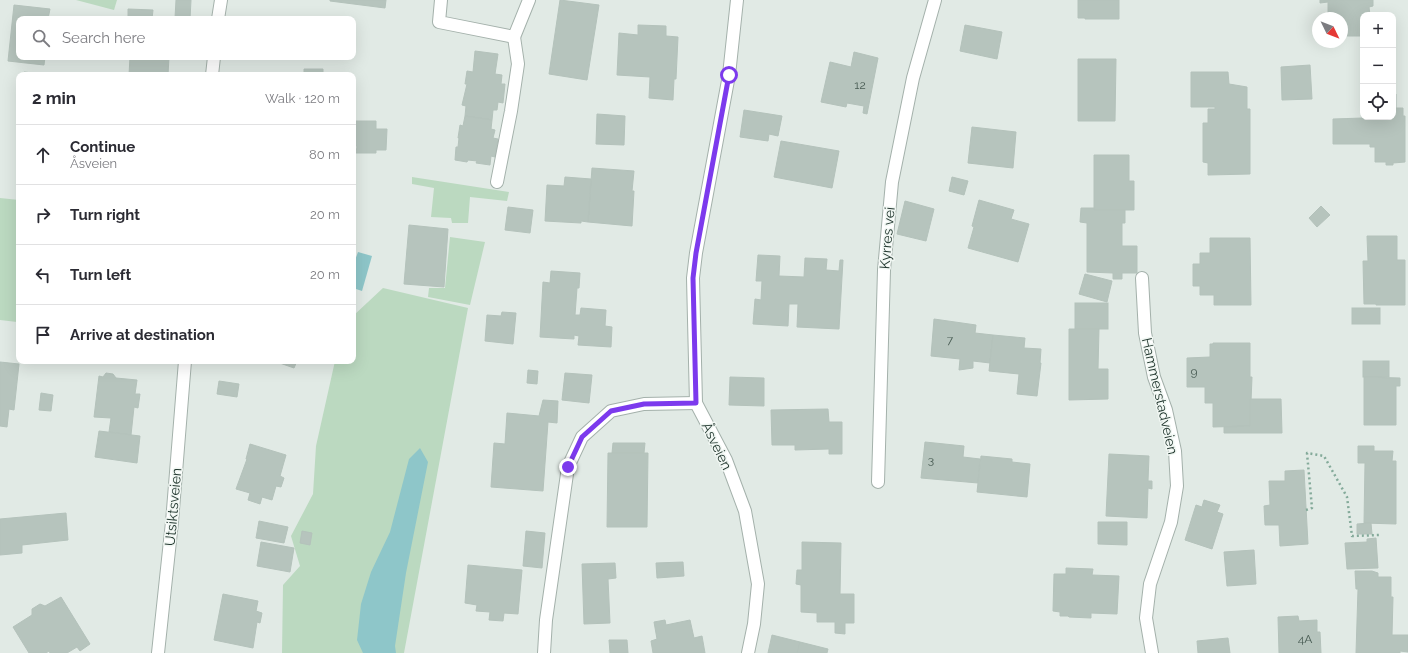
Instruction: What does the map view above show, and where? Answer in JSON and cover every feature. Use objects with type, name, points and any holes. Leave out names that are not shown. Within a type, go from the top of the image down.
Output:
[{"type":"street","points":[[218,16],[221,0]]},
{"type":"street","points":[[441,0],[439,22],[514,37]]},
{"type":"street","points":[[497,182],[518,64],[514,37],[529,0]]},
{"type":"street","name":"Åsveien","points":[[737,0],[729,75],[696,253],[693,278],[696,403],[726,460],[745,511],[758,584],[754,624],[748,653]]},
{"type":"street","name":"Kyrres vei","points":[[878,482],[884,270],[892,182],[913,78],[935,0]]},
{"type":"street","points":[[212,72],[214,60]]},
{"type":"street","name":"Hammerstadveien","points":[[1142,278],[1145,333],[1154,377],[1166,410],[1175,451],[1177,486],[1171,522],[1150,584],[1146,618],[1152,653]]},
{"type":"street","name":"Utsiktsveien","points":[[158,653],[172,522],[185,364]]},
{"type":"street","points":[[544,653],[546,620],[568,467],[582,437],[611,411],[644,404],[696,403]]},
{"type":"path","points":[[1306,510],[1312,508],[1307,453],[1324,456],[1346,497],[1352,536],[1379,535]]},
{"type":"green space","points":[[76,0],[117,0],[114,10]]},
{"type":"green space","points":[[412,177],[509,192],[507,201],[470,197],[468,223],[452,223],[451,218],[431,217],[434,188],[412,184]]},
{"type":"green space","points":[[0,198],[16,200],[16,322],[0,320]]},
{"type":"green space","points":[[450,237],[485,242],[470,305],[428,297],[429,288],[445,288]]},
{"type":"green space","points":[[383,288],[468,308],[404,653],[282,653],[283,585],[300,566],[291,536],[313,494],[316,446],[334,364],[356,364],[356,313]]},
{"type":"water","points":[[358,252],[372,256],[362,291],[356,289],[356,258]]},
{"type":"water","points":[[420,448],[428,462],[406,573],[395,646],[396,653],[363,653],[357,640],[361,604],[371,572],[390,532],[409,459]]},
{"type":"building","points":[[176,0],[191,0],[190,16],[175,16]]},
{"type":"building","points":[[330,0],[386,0],[385,8]]},
{"type":"building","points":[[560,0],[599,5],[587,80],[549,74]]},
{"type":"building","points":[[1078,0],[1119,0],[1119,19],[1078,18]]},
{"type":"building","points":[[1320,0],[1373,0],[1373,6],[1369,7],[1370,12],[1360,12],[1360,36],[1348,36],[1348,12],[1328,12],[1328,2],[1320,3]]},
{"type":"building","points":[[14,5],[50,9],[49,16],[16,16],[16,60],[45,60],[44,65],[8,61]]},
{"type":"building","points":[[128,9],[153,10],[152,16],[128,16]]},
{"type":"building","points":[[638,25],[666,26],[666,36],[678,37],[676,79],[674,79],[673,100],[649,98],[650,77],[617,75],[619,33],[638,35]]},
{"type":"building","points":[[965,25],[1002,32],[997,59],[960,51]]},
{"type":"building","points":[[475,51],[498,54],[495,74],[502,75],[501,84],[505,84],[503,103],[498,102],[497,110],[493,110],[492,120],[465,116],[466,106],[462,105],[467,84],[465,84],[467,71],[473,72]]},
{"type":"building","points":[[854,52],[878,58],[867,114],[863,113],[864,106],[847,103],[846,107],[821,102],[830,62],[851,67]]},
{"type":"building","points":[[1078,59],[1116,59],[1115,121],[1078,121]]},
{"type":"building","points":[[130,60],[169,60],[168,72],[129,72]]},
{"type":"building","points":[[1310,65],[1312,99],[1282,100],[1281,67]]},
{"type":"building","points":[[304,69],[323,69],[323,72],[304,72]]},
{"type":"building","points":[[1191,72],[1228,72],[1229,84],[1247,87],[1247,109],[1250,109],[1250,174],[1208,175],[1208,163],[1203,162],[1203,123],[1208,123],[1208,109],[1215,109],[1215,107],[1191,107]]},
{"type":"building","points":[[1396,108],[1403,108],[1403,116],[1405,116],[1405,162],[1386,165],[1386,162],[1375,162],[1375,147],[1370,147],[1370,144],[1333,144],[1333,119],[1360,118],[1360,120],[1396,120]]},
{"type":"building","points":[[744,110],[782,116],[778,136],[769,134],[768,141],[740,137]]},
{"type":"building","points":[[597,114],[625,116],[624,145],[596,144]]},
{"type":"building","points":[[465,116],[492,120],[491,129],[495,130],[493,138],[498,139],[495,157],[491,156],[490,165],[476,163],[477,161],[468,160],[467,162],[455,160],[460,125],[463,126]]},
{"type":"building","points":[[356,121],[376,121],[376,129],[387,129],[386,150],[376,150],[376,153],[356,153]]},
{"type":"building","points":[[972,127],[1016,132],[1013,168],[968,163]]},
{"type":"building","points":[[781,141],[839,151],[832,188],[774,177]]},
{"type":"building","points":[[1094,155],[1129,155],[1129,181],[1134,181],[1134,210],[1094,210]]},
{"type":"building","points":[[592,168],[634,171],[632,191],[634,191],[632,226],[588,222]]},
{"type":"building","points":[[565,177],[591,179],[588,222],[545,221],[547,185],[564,186]]},
{"type":"building","points":[[952,177],[968,181],[964,195],[949,191]]},
{"type":"building","points":[[979,200],[1014,210],[1011,219],[1029,224],[1018,262],[968,248]]},
{"type":"building","points":[[905,201],[934,209],[926,241],[897,234]]},
{"type":"building","points":[[1321,206],[1330,215],[1317,227],[1309,218]]},
{"type":"building","points":[[508,207],[533,210],[530,233],[505,230]]},
{"type":"building","points":[[1081,208],[1094,208],[1094,210],[1125,210],[1125,223],[1122,223],[1122,246],[1137,246],[1137,273],[1122,273],[1122,279],[1113,279],[1113,273],[1087,272],[1087,223],[1080,222]]},
{"type":"building","points":[[409,225],[448,229],[444,287],[404,284]]},
{"type":"building","points":[[1367,236],[1397,236],[1397,260],[1405,260],[1405,305],[1364,304],[1363,261],[1368,261]]},
{"type":"building","points":[[1210,238],[1250,238],[1251,305],[1214,305],[1214,295],[1200,295],[1200,286],[1193,286],[1193,264],[1200,264],[1200,253],[1210,253]]},
{"type":"building","points":[[758,255],[780,256],[779,276],[804,277],[805,258],[827,259],[826,270],[839,271],[840,260],[843,260],[839,329],[797,327],[798,304],[789,304],[788,326],[753,324],[755,299],[761,300],[762,281],[756,281]]},
{"type":"building","points":[[551,271],[580,273],[579,288],[577,288],[575,315],[580,315],[581,308],[606,310],[605,326],[612,327],[611,347],[578,345],[579,336],[574,335],[574,339],[540,337],[543,282],[550,283]]},
{"type":"building","points":[[1085,274],[1112,281],[1107,302],[1079,294]]},
{"type":"building","points":[[1075,303],[1108,303],[1108,329],[1075,329]]},
{"type":"building","points":[[1352,308],[1380,308],[1380,324],[1352,324]]},
{"type":"building","points":[[502,312],[516,313],[513,344],[485,341],[487,315],[501,316]]},
{"type":"building","points":[[934,319],[976,325],[975,333],[993,335],[990,363],[973,361],[973,368],[959,370],[960,359],[931,356]]},
{"type":"building","points":[[1069,329],[1099,329],[1098,369],[1108,369],[1108,399],[1069,400]]},
{"type":"building","points":[[993,335],[1025,338],[1024,348],[1041,349],[1037,396],[1017,394],[1019,374],[989,371]]},
{"type":"building","points":[[1250,343],[1250,377],[1252,377],[1250,426],[1213,427],[1213,403],[1205,403],[1205,387],[1187,387],[1187,358],[1210,357],[1210,344]]},
{"type":"building","points":[[1363,361],[1389,361],[1389,377],[1363,377]]},
{"type":"building","points":[[0,362],[19,364],[14,410],[9,409],[7,427],[0,426]]},
{"type":"building","points":[[283,364],[296,364],[294,368]]},
{"type":"building","points":[[528,370],[538,371],[537,384],[527,383]]},
{"type":"building","points":[[106,373],[113,374],[116,378],[137,380],[135,394],[140,394],[138,408],[134,407],[131,435],[109,432],[111,418],[94,417],[99,376],[103,377]]},
{"type":"building","points":[[565,373],[592,375],[589,403],[562,400]]},
{"type":"building","points":[[730,377],[764,378],[764,406],[729,405]]},
{"type":"building","points":[[1364,377],[1400,378],[1400,386],[1396,386],[1396,425],[1364,425]]},
{"type":"building","points":[[219,381],[239,384],[237,397],[217,394]]},
{"type":"building","points":[[41,393],[53,395],[51,411],[39,410]]},
{"type":"building","points":[[1250,399],[1281,399],[1282,433],[1224,433],[1224,427],[1250,426]]},
{"type":"building","points":[[543,400],[558,401],[557,423],[548,422],[543,491],[491,487],[494,443],[505,444],[507,413],[539,416]]},
{"type":"building","points":[[828,409],[829,422],[842,422],[842,454],[829,454],[829,449],[795,450],[795,445],[772,445],[771,410]]},
{"type":"building","points":[[99,431],[140,436],[137,463],[95,457]]},
{"type":"building","points":[[925,442],[964,446],[963,457],[980,459],[978,483],[921,478]]},
{"type":"building","points":[[613,443],[645,443],[644,453],[612,453]]},
{"type":"building","points":[[250,444],[286,455],[280,476],[284,478],[281,487],[276,486],[272,500],[262,497],[260,504],[248,500],[250,493],[236,489],[247,459]]},
{"type":"building","points":[[1358,446],[1374,446],[1374,451],[1393,451],[1392,461],[1396,461],[1396,524],[1364,523],[1365,463],[1358,463]]},
{"type":"building","points":[[608,453],[648,453],[647,527],[607,527]]},
{"type":"building","points":[[1109,454],[1149,456],[1148,481],[1152,481],[1152,489],[1148,488],[1147,518],[1106,516]]},
{"type":"building","points":[[981,456],[1012,459],[1012,462],[1030,464],[1027,497],[977,492]]},
{"type":"building","points":[[1304,470],[1308,544],[1280,546],[1279,525],[1265,525],[1264,506],[1270,505],[1269,481],[1285,481],[1285,471]]},
{"type":"building","points":[[1204,500],[1220,505],[1217,512],[1223,514],[1212,549],[1185,540],[1196,505],[1202,507]]},
{"type":"building","points":[[66,513],[68,540],[22,545],[22,553],[0,555],[0,519]]},
{"type":"building","points":[[259,521],[288,527],[284,543],[256,538]]},
{"type":"building","points":[[1098,522],[1127,522],[1127,545],[1098,544]]},
{"type":"building","points":[[1371,523],[1372,534],[1357,534],[1357,524]]},
{"type":"building","points":[[302,531],[312,533],[310,545],[300,543]]},
{"type":"building","points":[[526,531],[545,533],[542,568],[523,566]]},
{"type":"building","points":[[1376,538],[1378,568],[1347,569],[1345,543],[1367,542],[1367,539]]},
{"type":"building","points":[[261,542],[294,548],[290,572],[257,566]]},
{"type":"building","points":[[802,542],[841,543],[840,594],[854,594],[854,623],[845,623],[845,634],[835,633],[835,622],[817,622],[817,613],[801,612],[801,585],[796,584],[797,570],[802,570]]},
{"type":"building","points":[[1254,550],[1256,584],[1227,586],[1224,552]]},
{"type":"building","points":[[683,562],[684,576],[657,578],[656,563]]},
{"type":"building","points":[[615,563],[616,578],[608,579],[610,623],[584,624],[582,564]]},
{"type":"building","points":[[468,565],[522,570],[518,614],[504,613],[503,621],[489,620],[490,612],[476,611],[477,605],[465,603]]},
{"type":"building","points":[[1066,568],[1093,569],[1092,575],[1119,576],[1117,614],[1091,613],[1091,618],[1069,617],[1060,616],[1060,612],[1053,611],[1054,574],[1066,574]]},
{"type":"building","points":[[1355,571],[1372,571],[1378,573],[1378,577],[1391,577],[1391,597],[1393,597],[1392,635],[1408,635],[1408,652],[1356,653],[1358,589],[1356,589]]},
{"type":"building","points":[[223,594],[258,601],[256,611],[262,613],[260,623],[257,622],[253,648],[214,640]]},
{"type":"building","points":[[61,597],[90,644],[80,651],[77,647],[67,653],[50,653],[49,651],[46,653],[29,653],[13,627],[32,615],[32,609],[40,604],[45,606]]},
{"type":"building","points":[[1298,616],[1299,621],[1317,620],[1317,632],[1320,632],[1321,653],[1279,653],[1278,617]]},
{"type":"building","points":[[665,620],[666,625],[690,620],[694,638],[702,636],[705,653],[653,653],[651,641],[657,639],[654,622]]},
{"type":"building","points":[[772,635],[800,642],[797,653],[768,653]]},
{"type":"building","points":[[1228,638],[1230,653],[1198,653],[1197,641]]},
{"type":"building","points":[[609,640],[627,640],[628,653],[610,653]]},
{"type":"building","points":[[800,642],[828,649],[827,653],[797,653]]},
{"type":"route","points":[[568,467],[582,437],[611,411],[644,404],[696,403],[693,278],[696,253],[729,75]]}]
